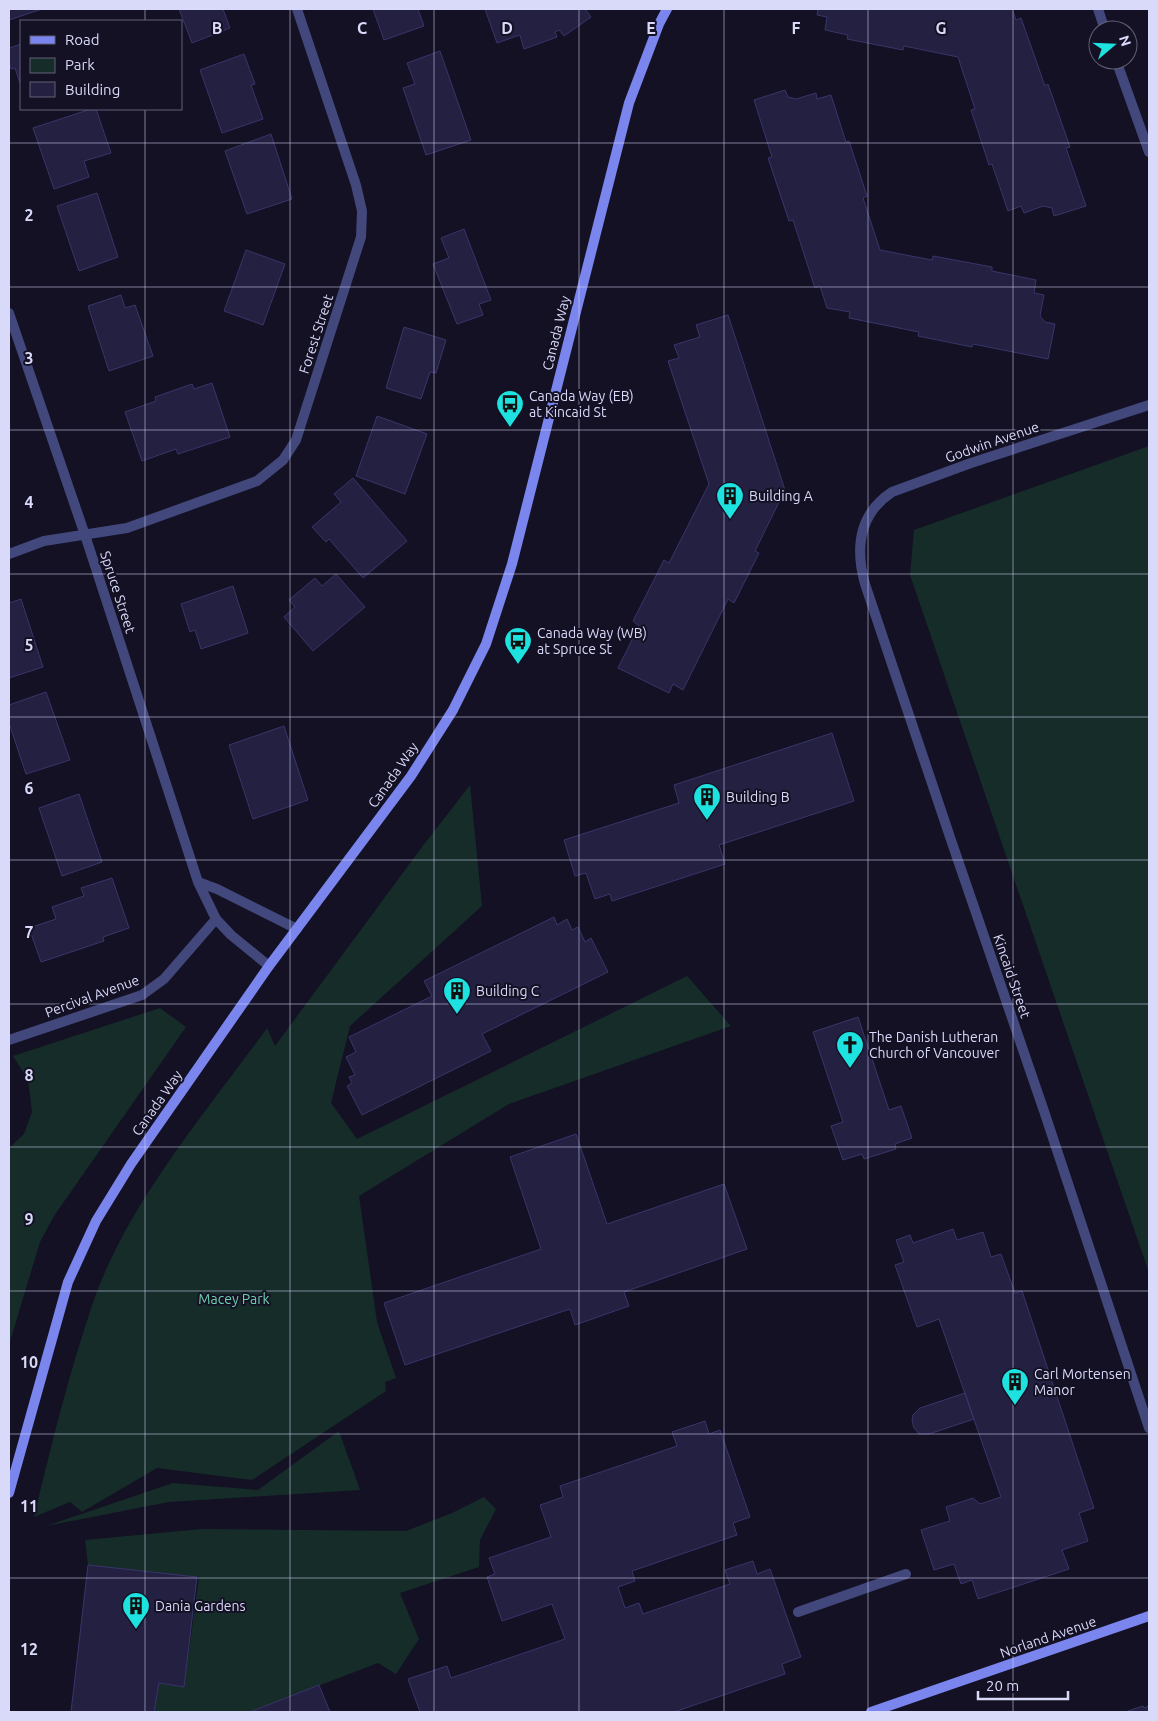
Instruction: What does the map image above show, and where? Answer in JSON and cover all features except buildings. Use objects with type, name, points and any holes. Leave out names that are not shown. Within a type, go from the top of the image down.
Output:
[{"type":"main road","name":"Canada Way","points":[[9,1492],[68,1282],[96,1221],[131,1164],[269,966],[411,776],[453,710],[486,644],[512,564],[630,104],[659,24],[667,9]]},
{"type":"main road","name":"Norland Avenue","points":[[871,1712],[1149,1616]]},
{"type":"street","name":"Forest Street","points":[[9,554],[44,541],[127,528],[257,481],[283,460],[296,440],[361,236],[362,212],[356,185],[298,9]]},
{"type":"street","points":[[1120,70],[1149,152]]},
{"type":"street","name":"Spruce Street","points":[[9,313],[85,535],[198,882],[216,919],[269,966]]},
{"type":"street","name":"Godwin Avenue","points":[[862,531],[873,509],[881,499],[892,492],[971,463],[1149,404]]},
{"type":"street","name":"Kincaid Street","points":[[862,531],[859,557],[865,584],[950,840],[1046,1114],[1149,1428]]},
{"type":"street","points":[[198,882],[217,889],[296,929]]},
{"type":"street","name":"Percival Avenue","points":[[9,1038],[142,995],[164,979],[216,919]]},
{"type":"street","points":[[798,1612],[906,1574]]},
{"type":"green space","points":[[1149,446],[1149,1273],[910,575],[914,530]]},
{"type":"green space","name":"Macey Park","points":[[470,785],[482,906],[350,1026],[331,1103],[357,1139],[687,976],[731,1026],[509,1104],[359,1196],[377,1322],[396,1378],[385,1382],[386,1391],[252,1480],[157,1468],[82,1512],[70,1502],[34,1517],[65,1396],[91,1309],[109,1263],[143,1201],[182,1142],[267,1028],[275,1046]]},
{"type":"green space","points":[[160,1008],[186,1027],[54,1216],[40,1242],[9,1345],[9,1148],[24,1134],[32,1112],[28,1080],[13,1056]]},
{"type":"green space","points":[[339,1431],[360,1490],[169,1502],[46,1526],[173,1483],[258,1490]]},
{"type":"green space","points":[[484,1497],[496,1509],[480,1540],[479,1567],[400,1593],[419,1639],[396,1674],[378,1663],[250,1712],[154,1712],[159,1683],[184,1687],[199,1577],[88,1565],[85,1540],[201,1529],[406,1531],[452,1513]]},
{"type":"place","name":"Canada Way (EB) at Kincaid St","points":[[510,428]]},
{"type":"place","name":"Building A","points":[[730,520]]},
{"type":"place","name":"Canada Way (WB) at Spruce St","points":[[518,665]]},
{"type":"place","name":"Building B","points":[[707,821]]},
{"type":"place","name":"Building C","points":[[457,1015]]},
{"type":"place","name":"The Danish Lutheran Church of Vancouver","points":[[850,1069]]},
{"type":"place","name":"Carl Mortensen Manor","points":[[1015,1406]]},
{"type":"place","name":"Dania Gardens","points":[[136,1630]]}]
